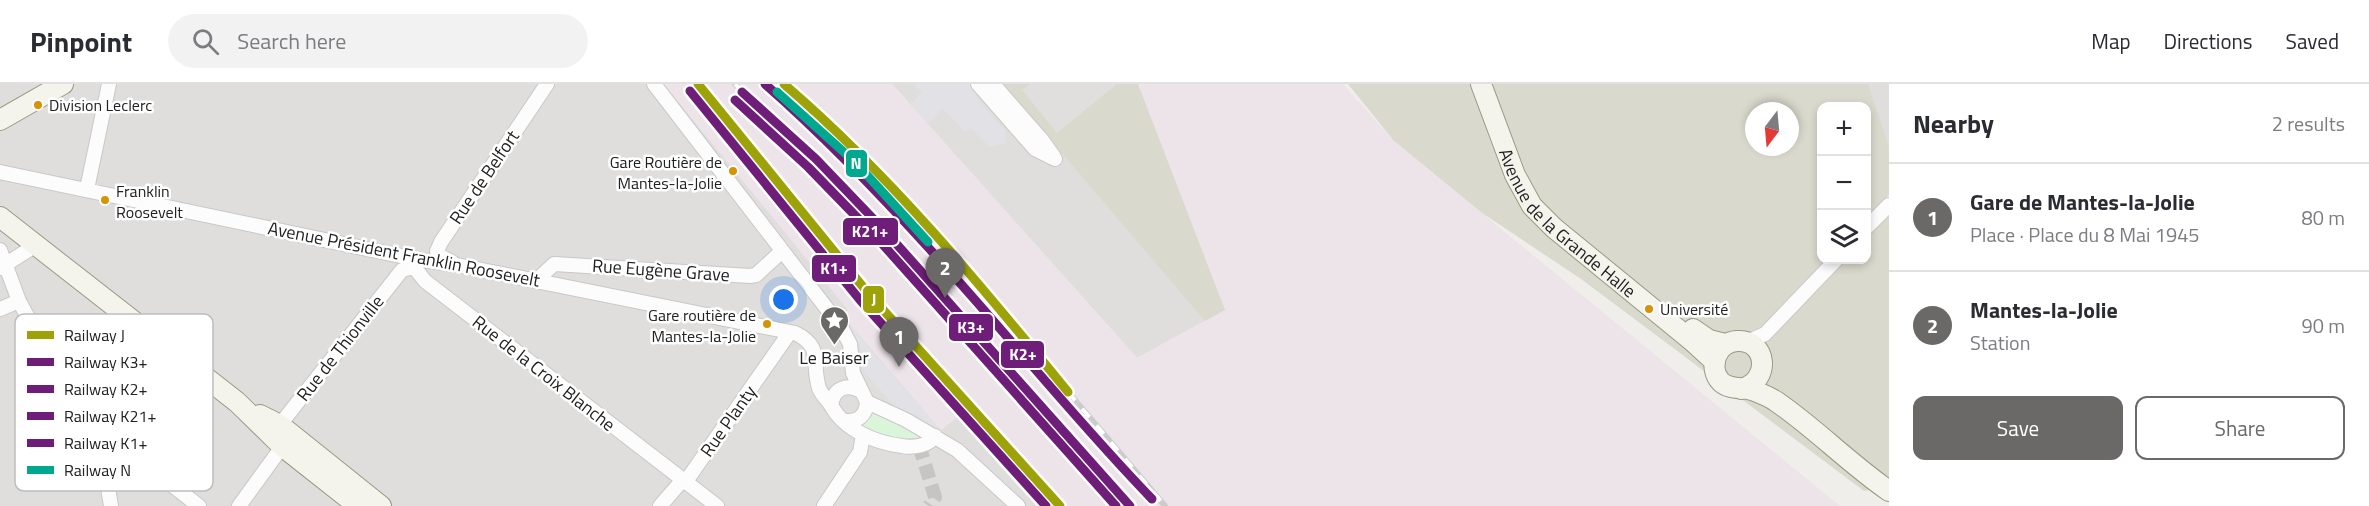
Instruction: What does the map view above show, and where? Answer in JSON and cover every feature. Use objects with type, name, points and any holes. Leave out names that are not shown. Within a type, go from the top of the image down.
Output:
[{"type":"street","points":[[0,120],[63,84]]},
{"type":"street","points":[[87,189],[109,84]]},
{"type":"street","name":"Rue de Belfort","points":[[457,265],[440,256],[437,251],[441,242],[547,84]]},
{"type":"street","points":[[654,84],[841,327],[850,344],[850,363],[864,397],[866,409],[858,420],[844,421]]},
{"type":"street","points":[[978,84],[999,90],[1042,140],[1055,159],[1035,149],[999,90]]},
{"type":"street","name":"Avenue de la Grande Halle","points":[[1481,84],[1515,175],[1532,206],[1554,228],[1691,340],[1714,362],[1716,373],[1722,382],[1731,387],[1753,390],[1776,402],[1889,491]]},
{"type":"street","name":"Avenue de la Grande Halle","points":[[1489,84],[1528,184],[1550,213],[1697,332],[1714,342],[1725,344],[1736,341],[1747,342],[1757,349],[1776,402]]},
{"type":"street","name":"Avenue Président Franklin Roosevelt","points":[[0,172],[87,189],[414,263],[457,265],[790,332],[807,339],[815,350],[820,390],[831,406]]},
{"type":"street","points":[[1871,223],[1889,205]]},
{"type":"street","points":[[0,217],[124,314]]},
{"type":"street","points":[[3,266],[36,245]]},
{"type":"street","points":[[0,250],[3,266],[26,314]]},
{"type":"street","name":"Rue Eugène Grave","points":[[537,280],[554,264],[750,276],[756,275],[782,251]]},
{"type":"street","name":"Rue de Thionville","points":[[239,506],[281,435],[402,270],[414,263]]},
{"type":"street","name":"Rue de la Croix Blanche","points":[[414,263],[425,281],[717,506]]},
{"type":"street","points":[[1747,342],[1765,334],[1832,264]]},
{"type":"street","points":[[0,309],[19,301]]},
{"type":"street","name":"Rue Planty","points":[[660,506],[689,477],[790,332]]},
{"type":"street","points":[[1741,388],[1750,386],[1761,365],[1761,345],[1765,334]]},
{"type":"street","points":[[1714,362],[1717,353],[1725,344]]},
{"type":"street","points":[[213,383],[381,506]]},
{"type":"street","points":[[935,436],[931,442],[907,447],[879,442],[863,435],[837,417],[831,406],[834,394],[840,389],[854,387],[864,397],[935,436],[965,456],[1018,506]]},
{"type":"street","points":[[281,435],[358,506]]},
{"type":"street","points":[[824,506],[860,452],[863,435]]},
{"type":"street","points":[[108,491],[111,506]]},
{"type":"street","points":[[180,491],[199,506]]},
{"type":"shaded area","points":[[0,84],[664,84],[849,310],[843,315],[941,430],[957,416],[1042,506],[0,506]]},
{"type":"shaded area","points":[[664,84],[892,84],[1137,358],[1225,310],[1138,84],[1343,84],[1396,143],[1840,506],[1042,506],[958,417],[941,430],[842,315],[848,310]]},
{"type":"shaded area","points":[[892,84],[1138,84],[1225,310],[1137,358]]},
{"type":"shaded area","points":[[914,84],[970,84],[975,89],[978,100],[1005,131],[1006,143],[990,147],[971,128],[965,132],[943,109],[937,111],[938,113],[928,124],[910,104],[922,93]]},
{"type":"shaded area","points":[[1003,84],[1138,84],[1225,310],[1205,321]]},
{"type":"shaded area","points":[[1030,84],[1117,84],[1057,133],[1022,90]]},
{"type":"shaded area","points":[[1348,84],[1868,84],[1889,147],[1889,195],[1884,200],[1889,217],[1889,487],[1864,491],[1581,279],[1482,213],[1394,141]]},
{"type":"shaded area","points":[[1863,84],[1889,84],[1889,157],[1871,102]]},
{"type":"shaded area","points":[[842,315],[941,430],[939,432],[898,410],[864,372],[860,365],[861,347],[840,319]]},
{"type":"green space","points":[[873,412],[909,429],[919,438],[885,438],[859,427]]},
{"type":"tunnel","points":[[919,445],[935,497],[929,506]]},
{"type":"railway","points":[[735,84],[815,162],[1080,463]]},
{"type":"railway","points":[[1068,392],[1165,506]]},
{"type":"rail line","name":"J","points":[[698,84],[868,293],[1060,506]]},
{"type":"rail line","name":"K2+","points":[[765,84],[819,133],[895,211],[1152,499]]},
{"type":"rail line","name":"J","points":[[784,84],[861,156],[933,232],[1068,392]]},
{"type":"rail line","name":"K1+","points":[[690,91],[860,300],[1046,506]]},
{"type":"rail line","name":"K3+","points":[[742,92],[816,159],[885,231],[1130,506]]},
{"type":"rail line","name":"N","points":[[777,92],[856,163],[928,242]]},
{"type":"rail line","name":"K21+","points":[[735,100],[808,167],[877,238],[1116,506]]},
{"type":"place","name":"Division Leclerc","points":[[38,105]]},
{"type":"place","name":"Gare Routière de Mantes-la-Jolie","points":[[733,171]]},
{"type":"place","name":"Franklin Roosevelt","points":[[105,200]]},
{"type":"place","name":"Mantes-la-Jolie","points":[[945,298]]},
{"type":"place","name":"Université","points":[[1649,309]]},
{"type":"place","name":"Gare routière de Mantes-la-Jolie","points":[[767,324]]},
{"type":"place","name":"Le Baiser","points":[[834,346]]},
{"type":"place","name":"Gare de Mantes-la-Jolie","points":[[899,367]]}]
